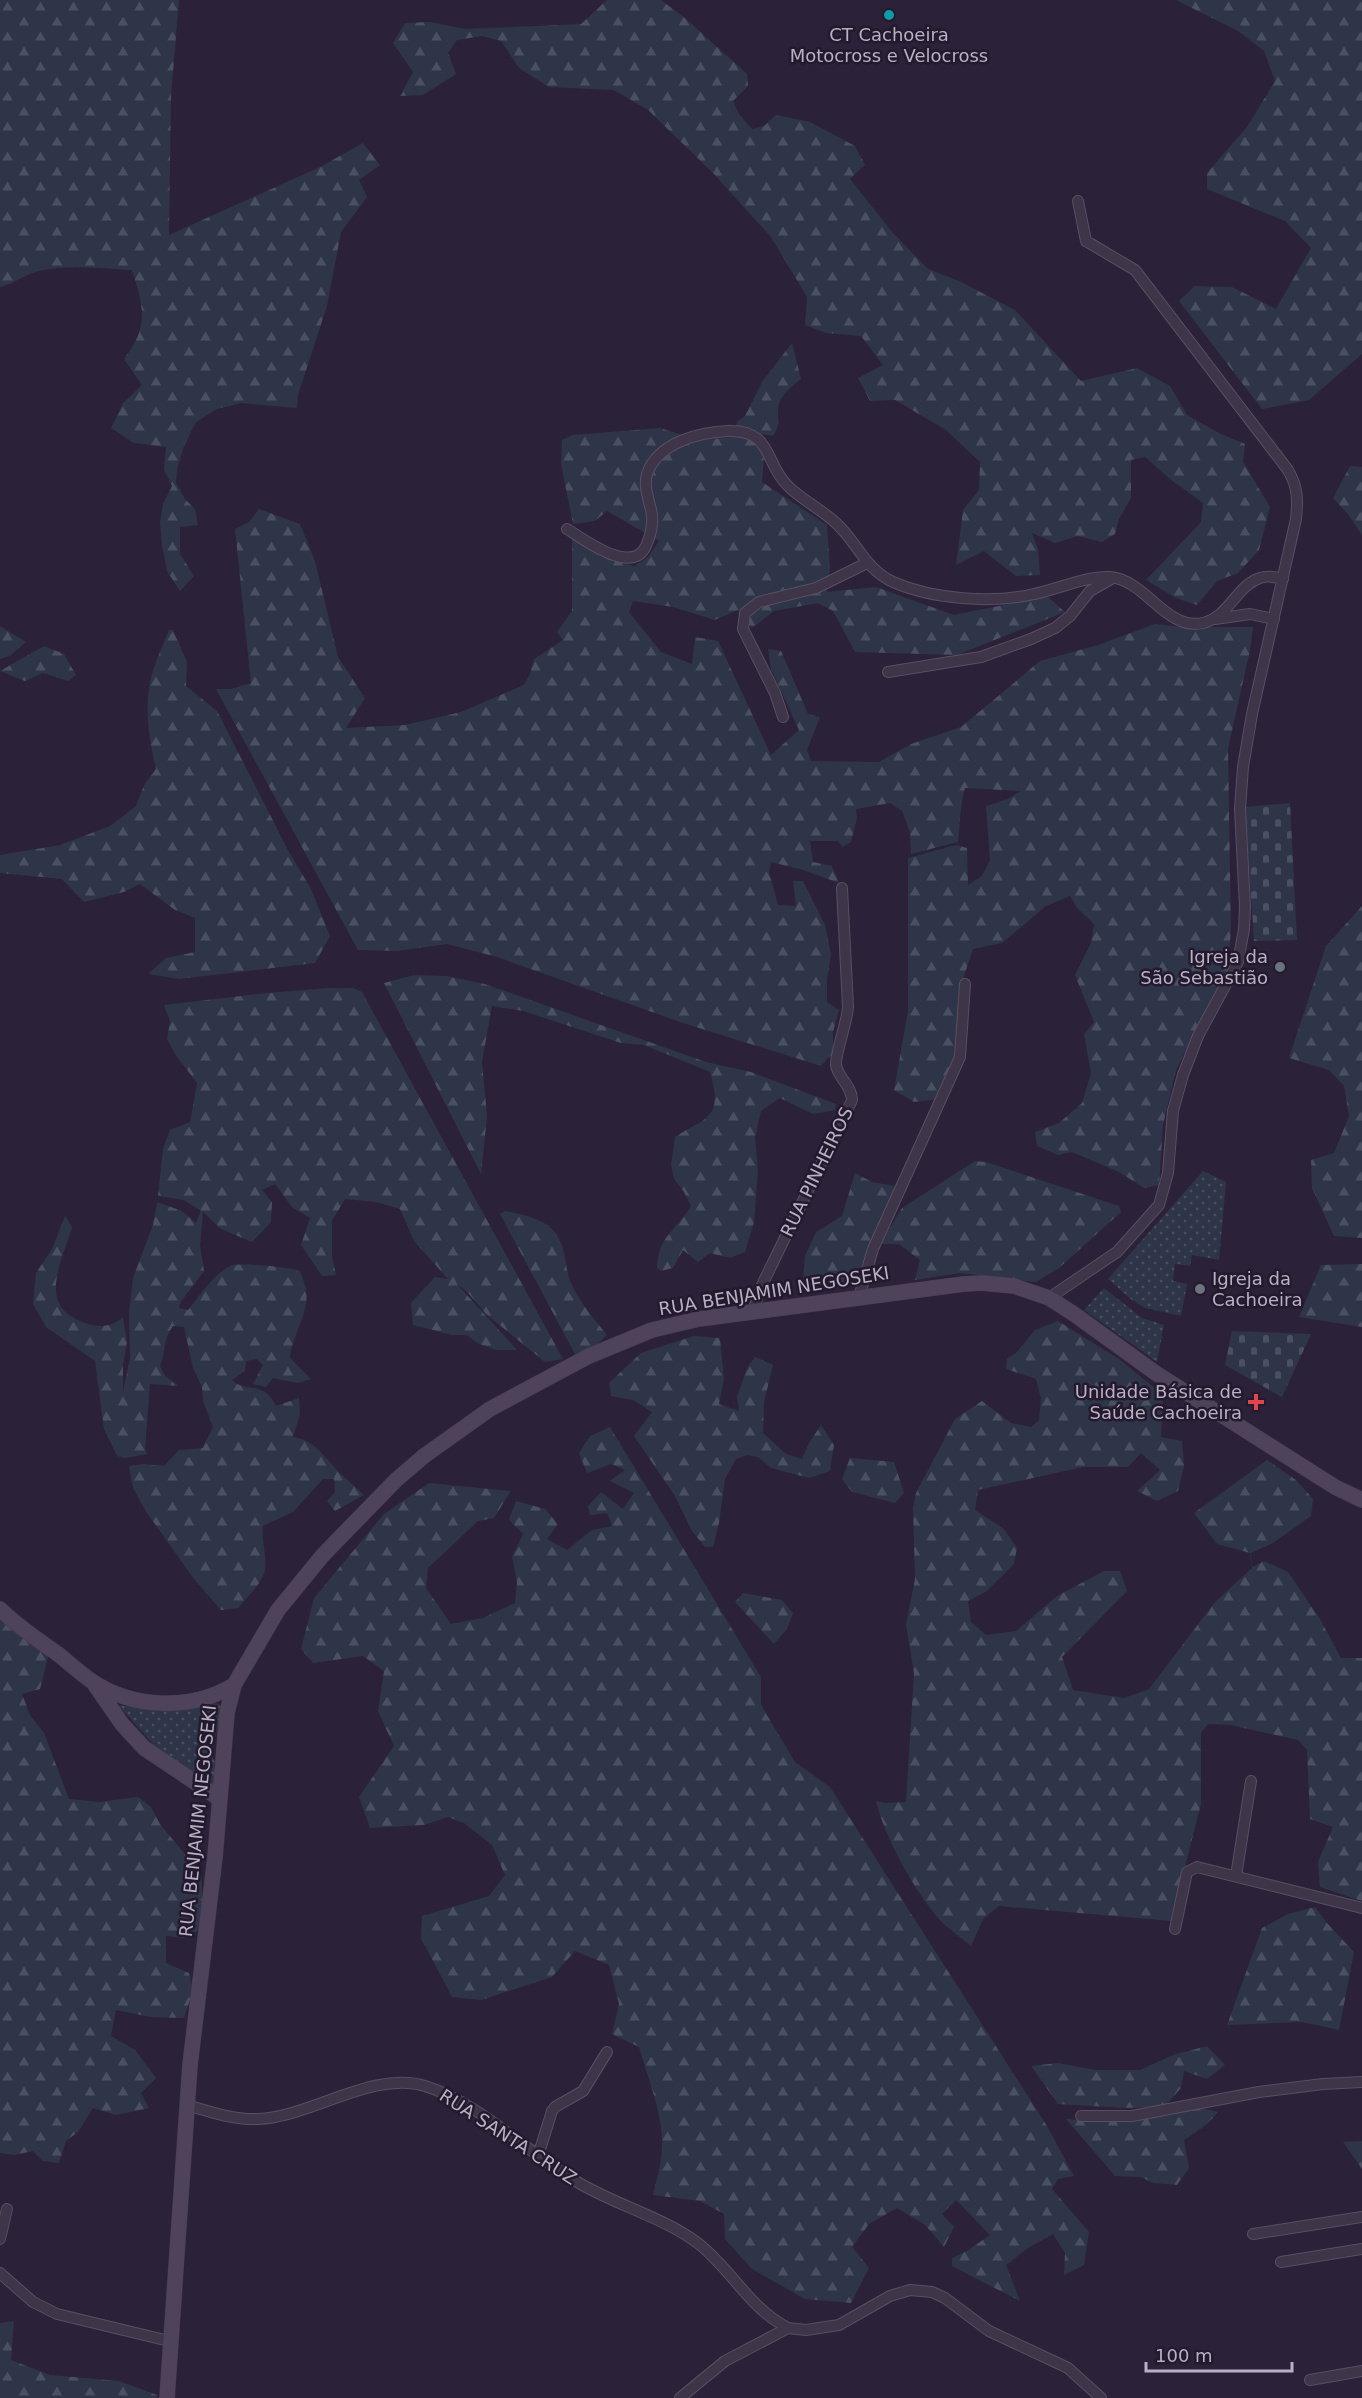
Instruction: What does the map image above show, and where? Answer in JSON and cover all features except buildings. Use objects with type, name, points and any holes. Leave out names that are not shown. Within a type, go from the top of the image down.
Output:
[{"type":"main road","name":"RUA BENJAMIM NEGOSEKI","points":[[167,2398],[187,2105],[220,1799],[225,1729],[234,1685],[278,1610],[322,1555],[396,1480],[456,1431],[525,1389],[620,1342],[652,1330],[678,1323],[753,1311],[982,1283],[1014,1286],[1049,1298],[1157,1374],[1335,1487],[1362,1500]]},
{"type":"main road","points":[[0,1609],[91,1680],[125,1698],[153,1702],[188,1702],[220,1693],[234,1685]]},
{"type":"main road","points":[[91,1680],[122,1724],[144,1748],[220,1799]]},
{"type":"street","points":[[1049,1298],[1118,1252],[1159,1205],[1168,1173],[1173,1111],[1183,1075],[1206,1021],[1232,975],[1241,947],[1245,907],[1241,790],[1252,714],[1296,519],[1298,499],[1296,484],[1281,461],[1135,270],[1086,241],[1078,201]]},
{"type":"street","points":[[567,529],[614,555],[635,559],[643,553],[651,530],[652,518],[646,489],[647,474],[654,463],[665,451],[680,441],[696,435],[730,431],[756,436],[765,445],[786,485],[838,525],[867,562],[878,573],[893,582],[924,591],[970,598],[1019,597],[1088,580],[1114,577],[1135,587],[1179,620],[1202,623],[1250,614],[1274,619]]},
{"type":"street","points":[[783,717],[775,693],[743,630],[745,613],[759,602],[816,588],[867,562]]},
{"type":"street","points":[[888,672],[981,657],[1030,639],[1055,628],[1070,616],[1090,591],[1114,577]]},
{"type":"street","points":[[1212,620],[1251,582],[1260,578],[1283,579]]},
{"type":"street","name":"RUA PINHEIROS","points":[[753,1311],[762,1285],[852,1100],[852,1092],[839,1073],[836,1063],[847,1021],[848,1007],[842,888]]},
{"type":"street","points":[[859,1297],[873,1249],[960,1056],[965,984]]},
{"type":"street","points":[[1236,1876],[1251,1781]]},
{"type":"street","points":[[1175,1929],[1187,1872],[1191,1868],[1202,1867],[1362,1908]]},
{"type":"street","points":[[538,2156],[552,2111],[583,2091],[607,2052]]},
{"type":"street","points":[[1081,2116],[1132,2116],[1259,2092],[1362,2082]]},
{"type":"street","name":"RUA SANTA CRUZ","points":[[187,2105],[239,2118],[258,2119],[296,2111],[380,2085],[411,2083],[433,2090],[467,2106],[588,2188],[636,2210],[697,2243],[754,2302],[777,2323],[788,2328]]},
{"type":"street","points":[[0,2239],[7,2209]]},
{"type":"street","points":[[1253,2234],[1362,2217]]},
{"type":"street","points":[[1281,2262],[1362,2248]]},
{"type":"street","points":[[0,2273],[33,2302],[57,2314],[170,2341]]},
{"type":"street","points":[[680,2398],[725,2361],[788,2328],[806,2330],[839,2325],[899,2292],[921,2290],[932,2292],[956,2305],[989,2331],[1068,2368],[1101,2398]]},
{"type":"street","points":[[1310,2380],[1362,2371]]},
{"type":"green space","points":[[0,0],[179,0],[171,96],[169,235],[320,167],[363,143],[380,165],[359,180],[367,197],[341,232],[327,306],[298,395],[297,408],[241,403],[217,409],[196,422],[184,446],[177,469],[176,483],[185,499],[195,509],[198,525],[180,527],[180,554],[194,576],[180,591],[167,571],[162,545],[160,522],[163,504],[172,486],[164,470],[166,447],[134,443],[111,428],[123,403],[142,385],[124,359],[137,337],[142,316],[132,270],[74,267],[51,269],[34,272],[0,287]]},
{"type":"green space","points":[[607,0],[661,0],[685,18],[747,74],[748,86],[733,101],[739,114],[752,129],[764,126],[776,115],[810,122],[855,146],[865,165],[850,179],[893,233],[928,269],[959,281],[1015,310],[1081,381],[1137,368],[1170,386],[1187,415],[1245,444],[1243,462],[1270,507],[1259,550],[1238,573],[1217,581],[1197,605],[1176,598],[1146,580],[1201,522],[1203,503],[1145,457],[1131,460],[1131,498],[1119,519],[1115,534],[1102,542],[1078,536],[1055,543],[1032,533],[1038,549],[1040,575],[1016,576],[984,551],[956,565],[963,510],[979,490],[980,462],[946,430],[895,400],[870,401],[858,378],[883,365],[861,336],[826,333],[805,325],[807,297],[771,237],[712,172],[648,110],[614,90],[549,87],[519,68],[501,41],[482,36],[457,40],[448,53],[456,74],[423,95],[400,96],[413,72],[393,43],[405,23],[430,22],[465,29],[581,24]]},
{"type":"green space","points":[[1176,0],[1362,0],[1362,354],[1309,400],[1262,409],[1179,301],[1195,286],[1232,287],[1276,309],[1311,248],[1285,221],[1207,189],[1207,173],[1247,127],[1275,81],[1264,51],[1238,31]]},
{"type":"green space","points":[[792,343],[801,379],[786,392],[779,404],[778,425],[773,436],[762,434],[757,444],[764,456],[762,482],[827,525],[830,569],[827,592],[876,587],[954,615],[1047,596],[1065,612],[957,655],[855,652],[833,611],[818,603],[774,611],[752,628],[738,610],[715,620],[673,607],[633,601],[629,612],[661,652],[692,664],[695,637],[718,641],[771,755],[799,730],[771,669],[768,649],[781,651],[808,714],[820,717],[807,750],[811,761],[879,762],[911,744],[961,727],[1040,661],[1098,645],[1155,624],[1180,627],[1253,627],[1228,749],[1231,932],[1227,969],[1176,1070],[1163,1125],[1159,1185],[1144,1188],[1119,1172],[1072,1152],[1058,1155],[1037,1146],[1035,1132],[1059,1123],[1082,1103],[1091,1073],[1084,1034],[1094,1022],[1075,975],[1091,943],[1094,924],[1077,908],[1070,896],[1046,906],[1002,943],[973,949],[964,976],[958,1044],[939,1099],[914,1102],[894,1090],[908,1011],[908,858],[956,845],[967,848],[968,885],[982,876],[990,860],[986,806],[1008,799],[1021,791],[965,788],[958,842],[911,854],[910,832],[902,811],[890,803],[856,809],[857,818],[851,842],[843,847],[838,841],[810,841],[813,862],[832,866],[839,883],[771,862],[769,872],[778,905],[796,906],[793,881],[803,881],[825,925],[831,954],[827,979],[827,1002],[839,1010],[833,1032],[833,1053],[821,1066],[683,1023],[497,957],[447,944],[397,951],[358,950],[216,689],[231,689],[251,683],[235,529],[249,522],[259,509],[300,524],[315,561],[338,657],[365,698],[346,728],[405,725],[461,712],[524,685],[534,659],[563,640],[557,632],[572,611],[572,534],[601,557],[634,566],[648,557],[659,541],[607,511],[595,521],[573,524],[561,464],[562,440],[573,435],[660,428],[699,440],[733,437],[737,422],[745,416],[762,382]]},
{"type":"green space","points":[[1350,466],[1362,467],[1362,535],[1348,514],[1333,498]]},
{"type":"green space","points":[[0,626],[26,642],[10,656],[0,659]]},
{"type":"green space","points":[[169,630],[173,630],[187,662],[186,686],[217,711],[289,852],[311,889],[330,936],[315,963],[179,979],[148,974],[166,958],[195,952],[195,918],[175,910],[140,884],[124,892],[84,902],[62,879],[0,873],[0,855],[60,845],[110,826],[136,806],[144,785],[156,769],[149,729],[148,699],[152,674]]},
{"type":"green space","points":[[44,646],[64,654],[76,675],[68,681],[43,673],[25,681],[0,671]]},
{"type":"green space","points":[[1290,803],[1297,940],[1254,941],[1245,807]]},
{"type":"green space","points":[[1362,906],[1362,1238],[1334,1236],[1312,1188],[1311,1160],[1334,1153],[1349,1116],[1344,1086],[1329,1070],[1289,1058],[1326,946]]},
{"type":"green space","points":[[414,975],[446,976],[485,984],[706,1062],[751,1072],[836,1104],[835,1110],[813,1114],[780,1098],[761,1111],[755,1138],[758,1170],[754,1222],[745,1252],[730,1258],[710,1253],[698,1262],[683,1250],[673,1268],[661,1271],[657,1268],[658,1257],[664,1241],[691,1206],[674,1179],[671,1165],[675,1137],[704,1119],[714,1107],[714,1087],[710,1072],[644,1045],[621,1043],[523,1011],[492,1006],[482,1062],[487,1116],[481,1174],[384,983]]},
{"type":"green space","points":[[330,988],[353,988],[362,992],[563,1359],[545,1362],[486,1314],[456,1283],[517,1350],[496,1350],[477,1343],[467,1335],[452,1335],[413,1325],[411,1303],[435,1277],[448,1279],[414,1241],[400,1209],[376,1202],[345,1199],[332,1221],[332,1257],[336,1275],[322,1276],[301,1245],[310,1218],[292,1207],[275,1184],[262,1190],[272,1202],[271,1222],[252,1242],[221,1229],[203,1212],[200,1245],[204,1271],[179,1308],[188,1310],[212,1280],[230,1266],[264,1266],[300,1271],[307,1298],[290,1358],[311,1379],[297,1383],[273,1378],[266,1387],[253,1384],[263,1365],[257,1359],[246,1361],[245,1371],[232,1380],[237,1384],[266,1393],[276,1406],[299,1398],[300,1414],[293,1437],[314,1446],[364,1495],[335,1511],[327,1501],[335,1492],[334,1479],[323,1479],[293,1512],[263,1526],[264,1574],[238,1608],[221,1610],[194,1579],[147,1513],[133,1488],[129,1466],[143,1464],[164,1466],[179,1450],[203,1448],[213,1427],[203,1401],[202,1387],[193,1368],[184,1327],[173,1326],[166,1341],[160,1366],[165,1376],[179,1386],[150,1384],[145,1449],[147,1454],[125,1458],[117,1456],[104,1429],[95,1361],[46,1327],[33,1304],[36,1273],[52,1249],[65,1216],[72,1227],[58,1270],[57,1296],[62,1307],[72,1317],[88,1324],[107,1325],[123,1317],[127,1342],[123,1365],[123,1392],[130,1358],[129,1313],[133,1278],[153,1225],[157,1202],[182,1211],[196,1223],[201,1211],[184,1200],[158,1196],[163,1149],[170,1130],[190,1122],[197,1083],[175,1054],[167,1039],[170,1021],[164,1005]]},
{"type":"green space","points":[[975,1161],[986,1162],[1119,1206],[1121,1212],[1059,1268],[1036,1282],[960,1273],[915,1280],[920,1260],[899,1244],[880,1244],[902,1208]]},
{"type":"green space","points":[[1203,1171],[1226,1182],[1219,1260],[1192,1255],[1190,1266],[1175,1264],[1173,1281],[1187,1284],[1181,1316],[1145,1308],[1108,1279]]},
{"type":"green space","points":[[855,1173],[872,1182],[899,1187],[875,1232],[855,1284],[802,1294],[805,1256],[816,1232],[842,1216]]},
{"type":"green space","points":[[505,1211],[521,1214],[544,1223],[556,1234],[562,1246],[572,1285],[607,1335],[592,1349],[575,1354],[500,1214]]},
{"type":"green space","points":[[1362,1264],[1362,1327],[1299,1317],[1321,1265]]},
{"type":"green space","points":[[1104,1288],[1142,1318],[1164,1325],[1157,1362],[1084,1310]]},
{"type":"green space","points":[[1058,1321],[1119,1359],[1163,1395],[1161,1437],[1182,1441],[1184,1466],[1178,1491],[1157,1501],[1137,1491],[1160,1470],[1141,1453],[1128,1467],[1083,1467],[978,1490],[975,1510],[1004,1529],[1017,1548],[1014,1564],[987,1591],[968,1601],[971,1622],[986,1635],[1016,1631],[1057,1596],[1104,1571],[1120,1571],[1127,1591],[1062,1657],[1073,1690],[1124,1698],[1149,1689],[1215,1602],[1252,1568],[1250,1553],[1217,1544],[1194,1513],[1267,1460],[1296,1480],[1313,1499],[1311,1516],[1273,1543],[1251,1553],[1252,1567],[1264,1561],[1288,1572],[1320,1619],[1341,1658],[1362,1658],[1362,1901],[1320,1887],[1318,1862],[1333,1827],[1310,1819],[1307,1750],[1298,1740],[1230,1725],[1208,1724],[1201,1733],[1201,1804],[1171,1921],[999,1906],[983,1919],[971,1946],[946,1926],[930,1908],[893,1847],[876,1801],[906,1802],[914,1673],[906,1625],[915,1579],[913,1507],[916,1493],[955,1419],[982,1401],[1011,1423],[1031,1427],[1039,1420],[1041,1398],[1036,1379],[1006,1369],[1007,1359],[1016,1353],[1035,1330]]},
{"type":"green space","points":[[1232,1331],[1311,1334],[1282,1397],[1225,1365]]},
{"type":"green space","points":[[694,1336],[720,1338],[724,1379],[719,1404],[739,1411],[737,1397],[747,1368],[755,1357],[773,1365],[764,1402],[763,1433],[786,1454],[802,1459],[821,1425],[834,1445],[830,1471],[809,1478],[771,1468],[758,1457],[747,1455],[736,1459],[725,1479],[713,1547],[705,1547],[692,1531],[675,1496],[634,1436],[652,1412],[633,1400],[611,1396],[609,1383],[641,1353]]},
{"type":"green space","points":[[610,1427],[761,1677],[761,1705],[795,1762],[830,1787],[1047,2126],[1074,2176],[1058,2179],[1052,2189],[1089,2232],[1084,2265],[1064,2275],[1065,2253],[1053,2234],[1028,2248],[1006,2265],[1020,2301],[952,2266],[952,2258],[990,2235],[956,2200],[942,2214],[954,2227],[944,2247],[925,2225],[897,2208],[869,2224],[852,2247],[869,2268],[851,2303],[805,2299],[752,2269],[725,2239],[724,2214],[700,2201],[653,2195],[662,2150],[660,2121],[639,2047],[612,2034],[619,2004],[609,1965],[575,1951],[552,1977],[481,2000],[452,1997],[421,1938],[422,1916],[489,1896],[505,1875],[492,1845],[464,1823],[448,1817],[424,1825],[370,1828],[359,1797],[394,1746],[378,1711],[384,1671],[363,1656],[313,1663],[301,1649],[314,1598],[384,1514],[429,1483],[511,1491],[494,1518],[478,1521],[428,1568],[426,1588],[451,1624],[483,1618],[515,1603],[517,1582],[512,1557],[523,1534],[509,1520],[516,1501],[545,1509],[558,1524],[547,1539],[567,1550],[592,1530],[612,1526],[607,1513],[590,1515],[588,1506],[601,1492],[623,1509],[634,1493],[610,1481],[625,1470],[611,1464],[587,1473],[579,1453],[590,1436]]},
{"type":"green space","points":[[850,1458],[894,1462],[904,1493],[895,1503],[852,1492],[842,1479]]},
{"type":"green space","points":[[743,1593],[782,1600],[793,1613],[787,1629],[774,1644],[735,1602]]},
{"type":"green space","points":[[0,1616],[49,1653],[40,1689],[22,1694],[30,1715],[44,1733],[69,1799],[99,1802],[138,1797],[151,1807],[160,1824],[201,1874],[204,1913],[198,1931],[185,1938],[166,1936],[166,1963],[189,1973],[193,1991],[184,2018],[151,2017],[116,2010],[111,2036],[135,2050],[156,2078],[141,2093],[149,2108],[116,2115],[93,2108],[78,2132],[66,2141],[59,2163],[43,2161],[33,2151],[14,2155],[0,2153]]},
{"type":"green space","points":[[214,1702],[220,1705],[222,1711],[212,1756],[217,1766],[215,1787],[154,1745],[118,1705],[166,1711]]},
{"type":"green space","points":[[1315,1907],[1354,1952],[1339,2030],[1302,2022],[1227,2025],[1262,1928],[1288,1914]]},
{"type":"green space","points":[[1207,2046],[1225,2065],[1207,2079],[1184,2071],[1181,2088],[1164,2107],[1123,2108],[1058,2104],[1031,2066],[1058,2063],[1096,2070],[1140,2070],[1173,2055]]},
{"type":"green space","points":[[1201,2108],[1218,2112],[1206,2125],[1184,2140],[1189,2168],[1177,2185],[1153,2183],[1141,2177],[1115,2176],[1066,2119],[1101,2121],[1134,2119]]},
{"type":"green space","points":[[1362,2141],[1362,2169],[1343,2142]]},
{"type":"green space","points":[[14,2321],[11,2360],[50,2375],[119,2381],[157,2395],[157,2398],[0,2398],[0,2323]]},
{"type":"place","name":"CT Cachoeira Motocross e Velocross","points":[[889,15]]},
{"type":"place","name":"Igreja da São Sebastião","points":[[1280,967]]},
{"type":"place","name":"Igreja da Cachoeira","points":[[1200,1289]]},
{"type":"place","name":"Unidade Básica de Saúde Cachoeira","points":[[1256,1402]]}]
